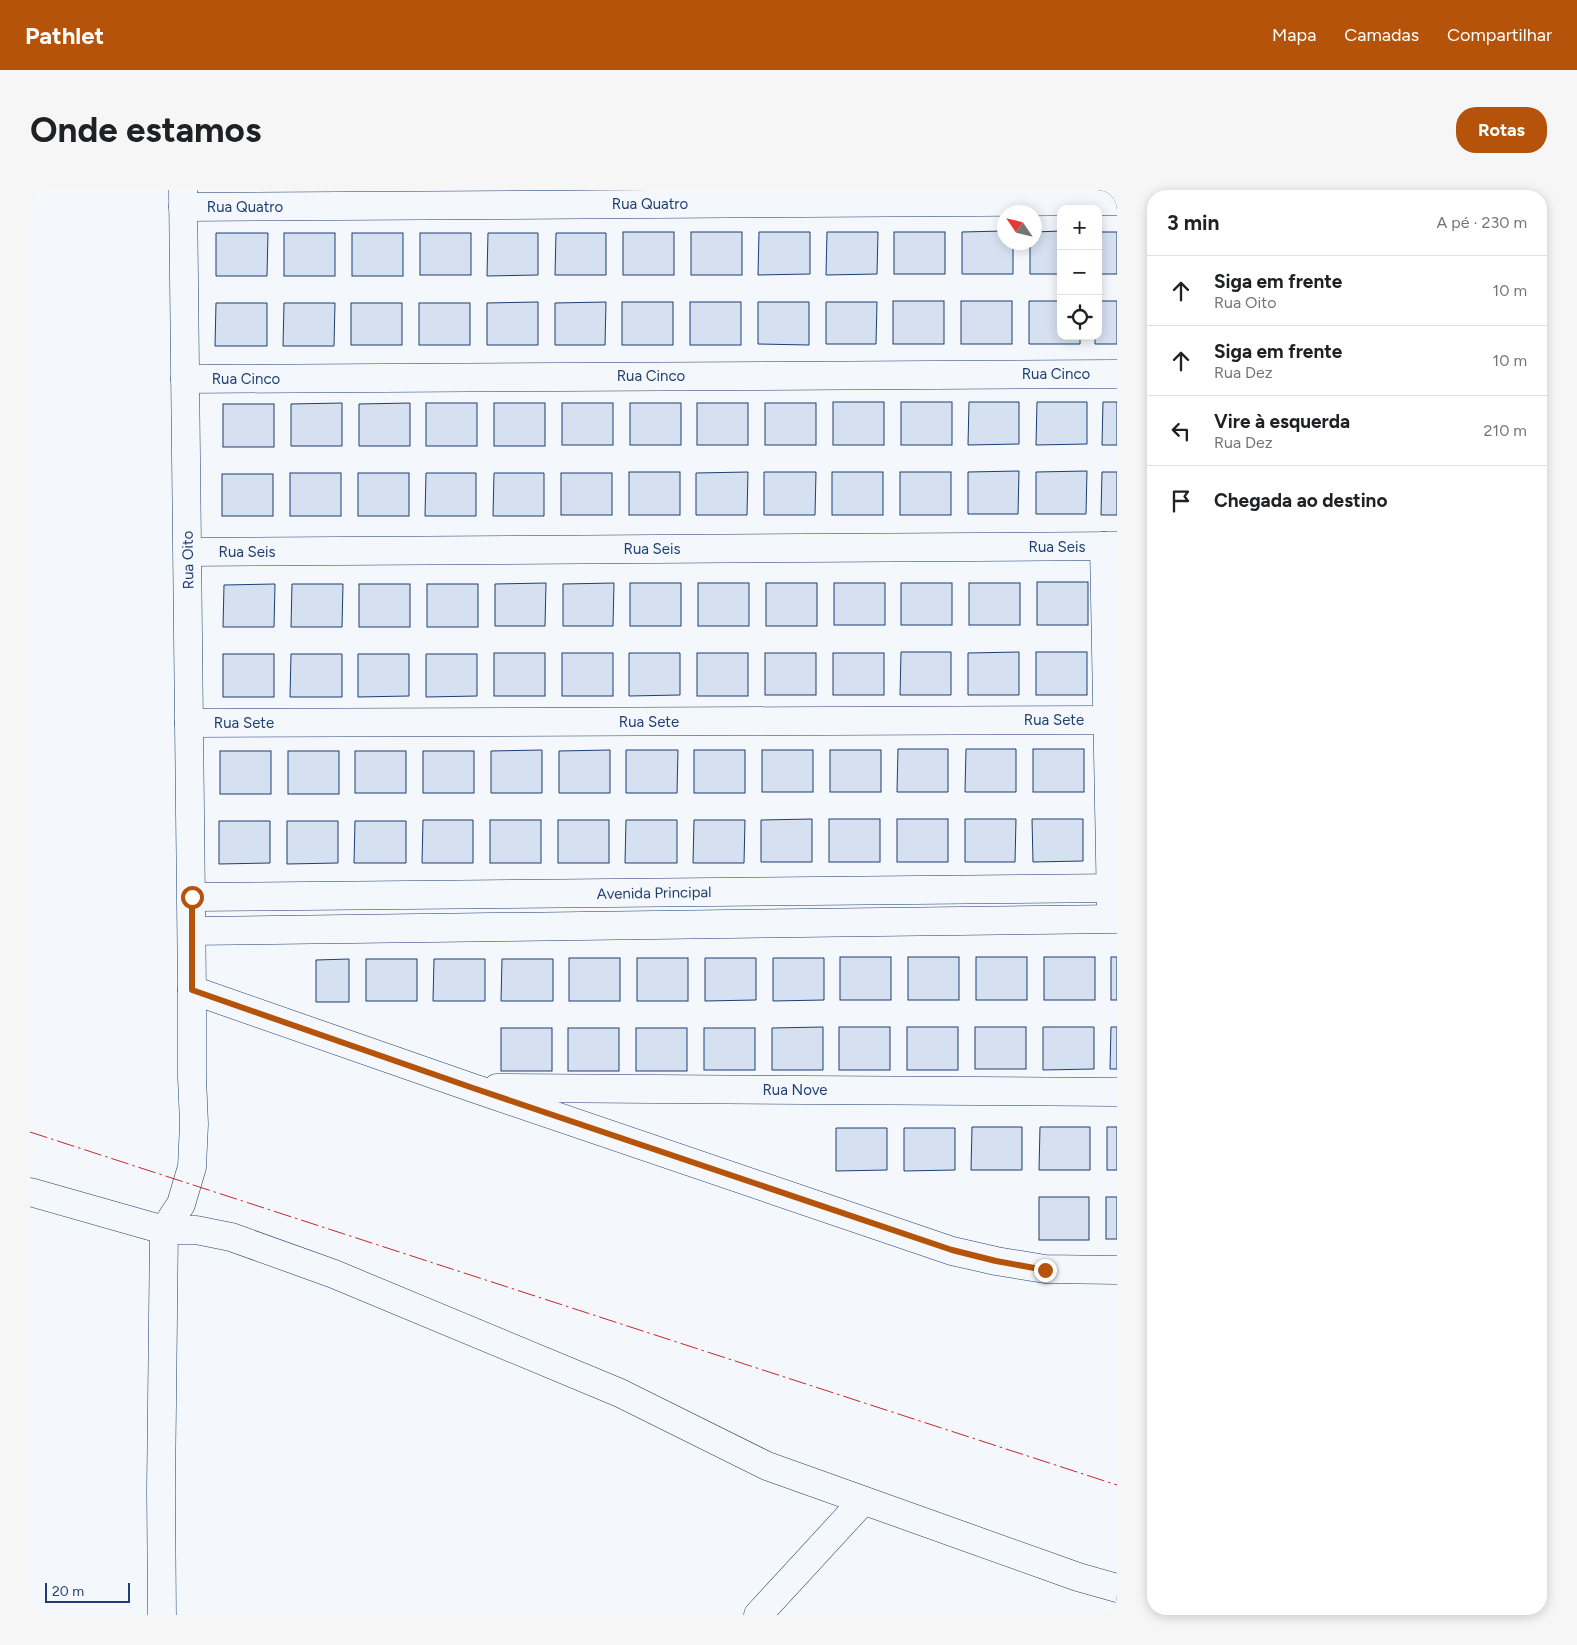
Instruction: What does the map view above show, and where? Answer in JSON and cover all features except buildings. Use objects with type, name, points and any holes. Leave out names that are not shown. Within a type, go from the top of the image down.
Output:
[{"type":"street","name":"Rua Quatro","points":[[183,199],[1117,201]]},
{"type":"street","name":"Rua Oito","points":[[164,1230],[181,1204],[192,1167],[194,1124],[183,199]]},
{"type":"street","name":"Rua Cinco","points":[[186,379],[1117,374]]},
{"type":"street","name":"Rua Seis","points":[[188,552],[1111,546]]},
{"type":"street","points":[[192,931],[1114,919],[1108,720],[1111,546]]},
{"type":"street","name":"Rua Sete","points":[[189,723],[1108,720]]},
{"type":"street","name":"Avenida Principal","points":[[192,897],[1114,888]]},
{"type":"street","points":[[192,990],[473,1088],[952,1250],[996,1261],[1045,1270],[1117,1270]]},
{"type":"street","name":"Rua Nove","points":[[473,1088],[1117,1092]]},
{"type":"street","points":[[30,1192],[164,1230],[196,1230],[231,1237],[334,1274],[620,1393],[767,1466],[1078,1577],[1117,1588]]},
{"type":"street","points":[[162,1615],[161,1491],[164,1230]]},
{"type":"street","points":[[758,1615],[863,1501]]},
{"type":"power","points":[[30,1132],[1117,1485]]},
{"type":"route","points":[[192,897],[192,990],[473,1088],[952,1250],[996,1261],[1045,1270]]}]
